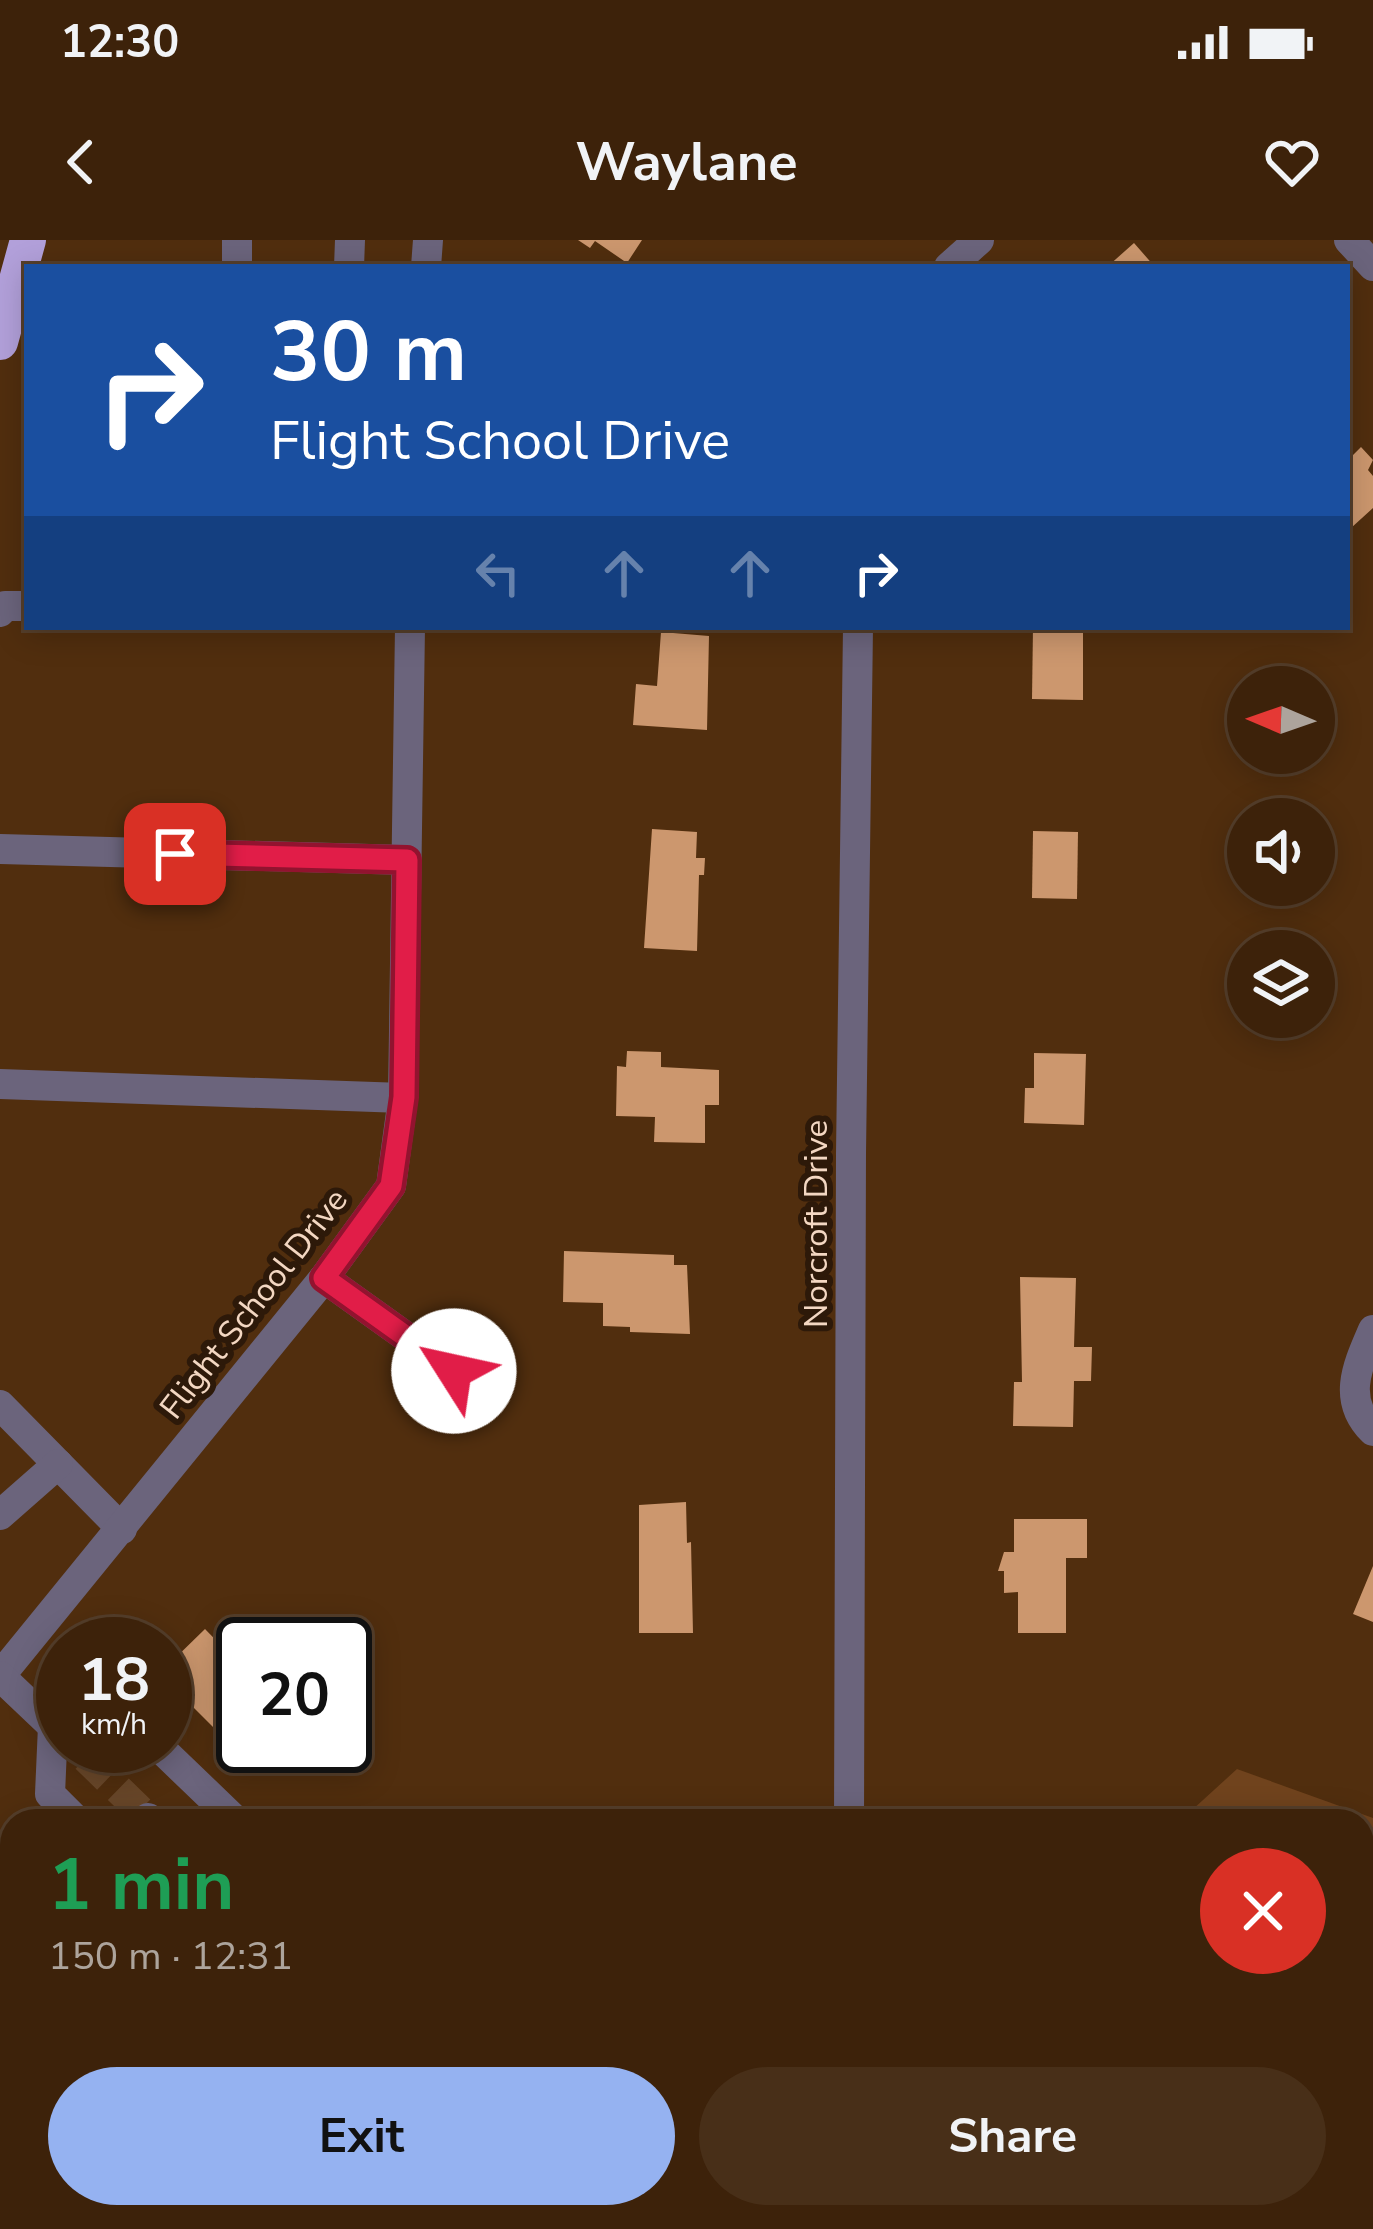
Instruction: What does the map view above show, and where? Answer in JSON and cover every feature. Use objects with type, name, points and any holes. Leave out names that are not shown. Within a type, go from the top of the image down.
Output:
[{"type":"highway","points":[[0,342],[28,240]]},
{"type":"street","points":[[952,264],[979,240]]},
{"type":"street","points":[[1349,240],[1373,266]]},
{"type":"street","name":"Flight School Drive","points":[[0,1676],[324,1278],[391,1186],[404,1097],[410,630]]},
{"type":"street","name":"Norcroft Drive","points":[[850,1809],[858,630]]},
{"type":"street","points":[[0,849],[407,860]]},
{"type":"street","points":[[0,1084],[404,1097]]},
{"type":"street","points":[[324,1278],[454,1371]]},
{"type":"street","points":[[1372,1333],[1354,1373],[1354,1399],[1373,1431]]},
{"type":"street","points":[[0,1405],[122,1529]]},
{"type":"street","points":[[0,1515],[58,1465]]},
{"type":"street","points":[[0,1676],[36,1709]]},
{"type":"street","points":[[57,1773],[50,1794],[65,1809]]},
{"type":"street","points":[[186,1773],[224,1809]]},
{"type":"shaded area","points":[[1237,1769],[1348,1809],[1193,1809]]},
{"type":"building","points":[[578,240],[642,240],[627,263],[595,241],[590,248]]},
{"type":"building","points":[[1134,243],[1152,264],[1110,264]]},
{"type":"building","points":[[1361,447],[1373,460],[1368,470],[1373,476],[1373,508],[1351,528],[1350,454]]},
{"type":"building","points":[[1033,630],[1083,630],[1083,700],[1032,699]]},
{"type":"building","points":[[661,632],[709,636],[707,730],[633,725],[636,684],[657,686]]},
{"type":"building","points":[[652,829],[697,832],[696,858],[705,858],[704,875],[699,875],[697,951],[644,948]]},
{"type":"building","points":[[1033,831],[1078,832],[1077,899],[1032,898]]},
{"type":"building","points":[[627,1051],[661,1052],[661,1067],[719,1070],[719,1105],[705,1105],[705,1143],[654,1142],[655,1117],[616,1116],[617,1066],[626,1067]]},
{"type":"building","points":[[1034,1053],[1086,1054],[1084,1125],[1024,1123],[1025,1088],[1034,1088]]},
{"type":"building","points":[[564,1251],[674,1255],[674,1265],[687,1265],[690,1334],[603,1326],[603,1303],[563,1302]]},
{"type":"building","points":[[1020,1277],[1076,1278],[1074,1347],[1092,1347],[1091,1381],[1074,1381],[1073,1427],[1013,1426],[1014,1382],[1022,1382]]},
{"type":"building","points":[[686,1502],[693,1633],[639,1633],[639,1505]]},
{"type":"building","points":[[1014,1519],[1087,1519],[1087,1558],[1066,1558],[1066,1633],[1018,1633],[1018,1592],[1004,1593],[1004,1571],[998,1571],[1004,1552],[1014,1552]]},
{"type":"building","points":[[1373,1566],[1373,1622],[1353,1614]]},
{"type":"building","points":[[205,1629],[216,1640],[216,1730],[192,1706],[192,1642]]},
{"type":"tunnel","points":[[102,1773],[139,1809]]},
{"type":"route","points":[[175,854],[407,860],[404,1097],[391,1186],[324,1278],[454,1371]]}]
